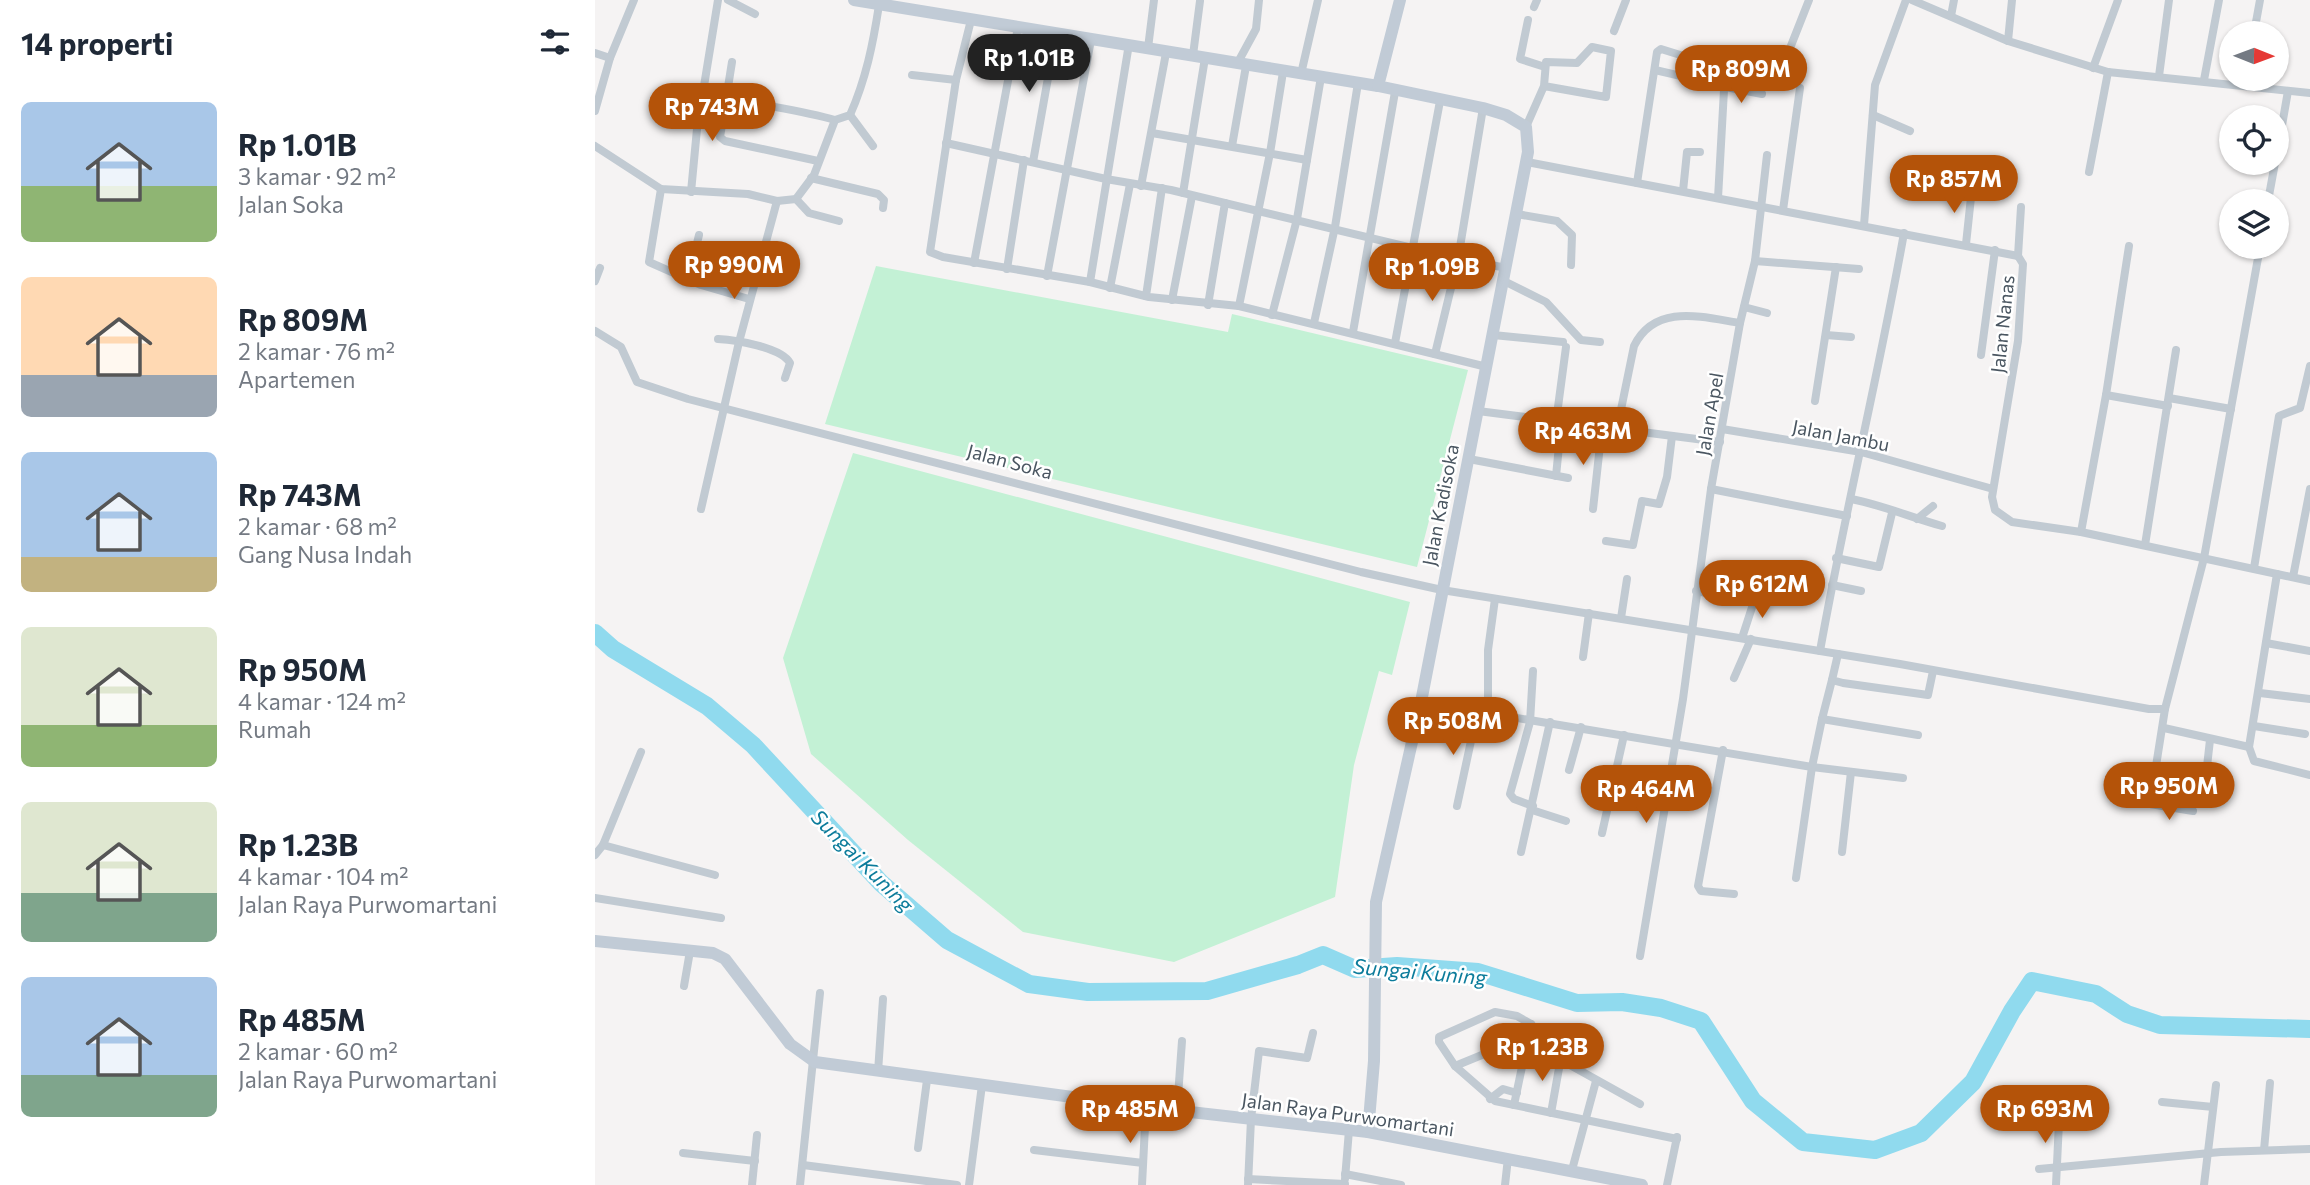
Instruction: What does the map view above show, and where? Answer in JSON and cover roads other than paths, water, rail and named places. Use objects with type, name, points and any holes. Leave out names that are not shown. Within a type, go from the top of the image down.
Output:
[{"type":"street","points":[[595,111],[611,58],[634,0]]},
{"type":"street","points":[[691,192],[717,0]]},
{"type":"street","points":[[728,0],[755,15]]},
{"type":"street","points":[[854,0],[1378,86],[1395,92],[1483,108],[1519,121],[1526,127],[1544,86],[1545,67],[1550,60],[1577,63],[1592,47],[1611,51],[1606,97],[1544,86]]},
{"type":"street","points":[[1148,48],[1154,0]]},
{"type":"street","points":[[1232,146],[1242,65],[1256,29],[1259,0]]},
{"type":"street","points":[[1301,74],[1318,0]]},
{"type":"street","points":[[1378,86],[1400,0]]},
{"type":"street","points":[[1614,31],[1626,0]]},
{"type":"street","points":[[1781,71],[1809,0]]},
{"type":"street","points":[[1864,225],[1878,73],[1906,0]]},
{"type":"street","points":[[1912,0],[2008,41],[2108,72],[2219,81]]},
{"type":"street","points":[[1951,16],[1954,0]]},
{"type":"street","points":[[2008,41],[2012,0]]},
{"type":"street","points":[[2093,68],[2117,0]]},
{"type":"street","points":[[2159,76],[2169,0]]},
{"type":"street","points":[[2204,80],[2219,0]]},
{"type":"street","points":[[2256,21],[2260,0]]},
{"type":"street","points":[[1172,300],[1188,194],[1190,138],[1199,57],[1200,1]]},
{"type":"street","points":[[850,115],[870,62],[879,5]]},
{"type":"street","points":[[971,20],[956,80],[930,252],[974,263],[1090,282],[1146,296],[1208,305],[1239,306],[1487,367]]},
{"type":"street","points":[[1528,20],[1520,59],[1545,67]]},
{"type":"street","points":[[974,263],[1018,27]]},
{"type":"street","points":[[1007,269],[1056,33]]},
{"type":"street","points":[[1047,276],[1091,40]]},
{"type":"street","points":[[1090,282],[1129,44]]},
{"type":"street","points":[[1637,183],[1657,52],[1661,49],[1723,68],[1726,87],[1718,198]]},
{"type":"street","points":[[595,53],[611,58]]},
{"type":"street","points":[[1142,186],[1166,53]]},
{"type":"street","points":[[732,62],[720,132],[725,141],[818,161]]},
{"type":"street","points":[[1655,70],[1707,82]]},
{"type":"street","points":[[1239,306],[1259,212],[1283,72]]},
{"type":"street","points":[[2089,172],[2108,72]]},
{"type":"street","points":[[912,75],[956,80]]},
{"type":"street","points":[[1272,315],[1297,219],[1321,78]]},
{"type":"street","points":[[1314,323],[1335,227],[1358,83]]},
{"type":"street","points":[[1726,87],[1762,94]]},
{"type":"street","points":[[1783,210],[1800,88]]},
{"type":"street","points":[[703,90],[726,98],[807,112],[835,120],[850,115]]},
{"type":"street","points":[[2286,105],[2288,91],[2310,93]]},
{"type":"street","points":[[1353,332],[1372,238],[1395,92]]},
{"type":"street","points":[[1395,343],[1440,101]]},
{"type":"street","points":[[1435,354],[1458,260],[1483,108]]},
{"type":"street","points":[[850,115],[873,146]]},
{"type":"street","points":[[1873,115],[1910,131]]},
{"type":"street","points":[[595,146],[661,189],[748,194],[777,201],[796,199],[811,178],[835,120]]},
{"type":"street","name":"Jalan Kadisoka","points":[[1367,1132],[1374,1061],[1376,902],[1421,702],[1517,214],[1527,162],[1526,127]]},
{"type":"street","points":[[1152,133],[1307,160]]},
{"type":"street","points":[[946,143],[1335,227],[1505,274],[1546,302],[1581,340],[1601,342]]},
{"type":"street","points":[[1683,191],[1686,152],[1700,152]]},
{"type":"street","name":"Jalan Apel","points":[[1640,956],[1675,743],[1711,489],[1740,323],[1755,261],[1767,155]]},
{"type":"street","name":"Jalan Nanas","points":[[1527,162],[2018,256],[2024,264],[2018,341],[1993,489]]},
{"type":"street","points":[[811,178],[878,194],[884,200],[883,208]]},
{"type":"street","points":[[1110,288],[1130,184]]},
{"type":"street","points":[[1146,296],[1162,188]]},
{"type":"street","points":[[1966,244],[1972,188]]},
{"type":"street","points":[[661,189],[649,262],[688,280],[749,299]]},
{"type":"street","points":[[796,199],[809,213],[839,221]]},
{"type":"street","points":[[701,509],[749,299],[777,201]]},
{"type":"street","points":[[1208,305],[1224,203]]},
{"type":"street","points":[[2018,256],[2021,207]]},
{"type":"street","points":[[1517,214],[1557,221],[1572,235],[1571,265]]},
{"type":"street","points":[[1820,651],[1836,558],[1861,452],[1904,233]]},
{"type":"street","points":[[688,280],[699,235]]},
{"type":"street","points":[[2081,532],[2129,246]]},
{"type":"street","points":[[1982,355],[1995,250]]},
{"type":"street","points":[[2193,811],[2150,804],[2165,709],[2204,558],[2258,259]]},
{"type":"street","points":[[1755,261],[1859,269]]},
{"type":"street","points":[[1815,401],[1836,267]]},
{"type":"street","points":[[595,281],[600,268]]},
{"type":"street","points":[[1744,307],[1767,313]]},
{"type":"street","points":[[1617,429],[1634,345],[1640,333],[1667,317],[1684,314],[1740,323]]},
{"type":"street","name":"Jalan Soka","points":[[595,331],[621,347],[637,382],[724,409],[1361,572],[1442,590],[1838,654],[2040,692],[2149,709],[2165,709]]},
{"type":"street","points":[[1493,335],[1565,345],[1556,422]]},
{"type":"street","points":[[1826,335],[1851,337]]},
{"type":"street","points":[[718,339],[739,342],[788,358],[790,363],[785,378]]},
{"type":"street","points":[[2145,545],[2176,349]]},
{"type":"street","points":[[2253,568],[2279,416],[2300,408],[2310,366]]},
{"type":"street","points":[[2106,395],[2231,409]]},
{"type":"street","points":[[1478,411],[1720,442]]},
{"type":"street","points":[[1556,476],[1559,446],[1568,423]]},
{"type":"street","points":[[1593,509],[1602,428]]},
{"type":"street","name":"Jalan Jambu","points":[[1722,429],[1861,452],[1993,489]]},
{"type":"street","points":[[1606,541],[1633,545],[1642,501],[1659,504],[1667,477],[1672,436]]},
{"type":"street","points":[[1469,459],[1568,478]]},
{"type":"street","points":[[1711,489],[1847,516]]},
{"type":"street","points":[[1993,489],[1995,510],[2012,522],[2081,532],[2310,581]]},
{"type":"street","points":[[2293,577],[2309,494]]},
{"type":"street","points":[[1851,499],[1884,506],[1892,513],[1942,526]]},
{"type":"street","points":[[1917,519],[1933,506]]},
{"type":"street","points":[[1836,558],[1879,567],[1892,513]]},
{"type":"street","points":[[2277,574],[2260,693],[2249,747],[2254,761],[2310,775]]},
{"type":"street","points":[[1621,618],[1627,579]]},
{"type":"street","points":[[1832,585],[1861,591]]},
{"type":"street","points":[[1696,591],[1734,598],[1736,592],[1754,596]]},
{"type":"street","points":[[1734,678],[1746,639],[1754,596],[1757,592],[1775,592]]},
{"type":"street","points":[[1488,714],[1488,650],[1495,599]]},
{"type":"street","points":[[1583,657],[1588,613]]},
{"type":"street","points":[[2266,643],[2310,651]]},
{"type":"street","points":[[1796,878],[1812,767],[1838,654]]},
{"type":"street","points":[[1532,671],[1530,722],[1510,794],[1532,808],[1566,821]]},
{"type":"street","points":[[1832,680],[1928,695],[1933,671]]},
{"type":"street","points":[[2260,693],[2310,699]]},
{"type":"street","points":[[1421,702],[1530,722],[1550,722],[1723,750],[1812,767],[1903,778]]},
{"type":"street","points":[[1457,806],[1476,713]]},
{"type":"street","points":[[1822,719],[1918,735]]},
{"type":"street","points":[[1521,852],[1550,722]]},
{"type":"street","points":[[2254,726],[2305,734]]},
{"type":"street","points":[[1569,770],[1581,727]]},
{"type":"street","points":[[2164,728],[2249,747]]},
{"type":"street","points":[[1602,833],[1624,735]]},
{"type":"street","points":[[2205,784],[2210,740]]},
{"type":"street","points":[[1723,750],[1698,886],[1701,891],[1734,894]]},
{"type":"street","points":[[595,854],[603,845],[641,752]]},
{"type":"street","points":[[1842,852],[1851,772]]},
{"type":"street","points":[[603,845],[715,875]]},
{"type":"street","points":[[595,898],[721,918]]},
{"type":"street","name":"Jalan Raya Purwomartani","points":[[595,941],[713,953],[725,958],[790,1044],[815,1062],[927,1080],[1367,1132],[1642,1185]]},
{"type":"street","points":[[684,986],[689,951]]},
{"type":"street","points":[[800,1185],[815,1062],[820,993]]},
{"type":"street","points":[[878,1072],[883,999]]},
{"type":"street","points":[[1640,1104],[1596,1081],[1561,1057],[1531,1024],[1517,1016],[1497,1011],[1444,1033],[1439,1042],[1455,1066],[1490,1099],[1677,1137],[1667,1185]]},
{"type":"street","points":[[1514,1105],[1531,1024]]},
{"type":"street","points":[[1313,1034],[1307,1058],[1259,1051],[1251,1118],[1248,1182],[1345,1184],[1349,1130]]},
{"type":"street","points":[[1455,1066],[1528,1036]]},
{"type":"street","points":[[1177,1110],[1182,1041]]},
{"type":"street","points":[[1551,1113],[1561,1057]]},
{"type":"street","points":[[918,1148],[927,1080]]},
{"type":"street","points":[[1572,1170],[1596,1081]]},
{"type":"street","points":[[2264,1150],[2270,1083]]},
{"type":"street","points":[[969,1185],[982,1085]]},
{"type":"street","points":[[2204,1185],[2215,1085]]},
{"type":"street","points":[[1490,1099],[1503,1090],[1517,1093]]},
{"type":"street","points":[[2162,1102],[2213,1107]]},
{"type":"street","points":[[1142,1185],[1146,1107]]},
{"type":"street","points":[[2056,1185],[2059,1168],[2059,1122]]},
{"type":"street","points":[[752,1185],[757,1135]]},
{"type":"street","points":[[2039,1169],[2209,1153],[2310,1149]]},
{"type":"street","points":[[1034,1150],[1143,1163]]},
{"type":"street","points":[[683,1153],[755,1161]]},
{"type":"street","points":[[1505,1185],[1508,1158]]},
{"type":"street","points":[[803,1165],[957,1185]]},
{"type":"street","points":[[1345,1174],[1401,1185]]},
{"type":"waterway","name":"Sungai Kuning","points":[[595,633],[613,649],[707,706],[753,745],[881,883],[947,940],[1029,984],[1088,992],[1207,991],[1298,965],[1323,955],[1355,969],[1397,966],[1478,972],[1577,1003],[1622,1002],[1661,1008],[1701,1021],[1753,1101],[1803,1142],[1875,1150],[1921,1133],[1973,1082],[2012,1011],[2032,981],[2096,994],[2127,1014],[2160,1025],[2310,1029]]}]
